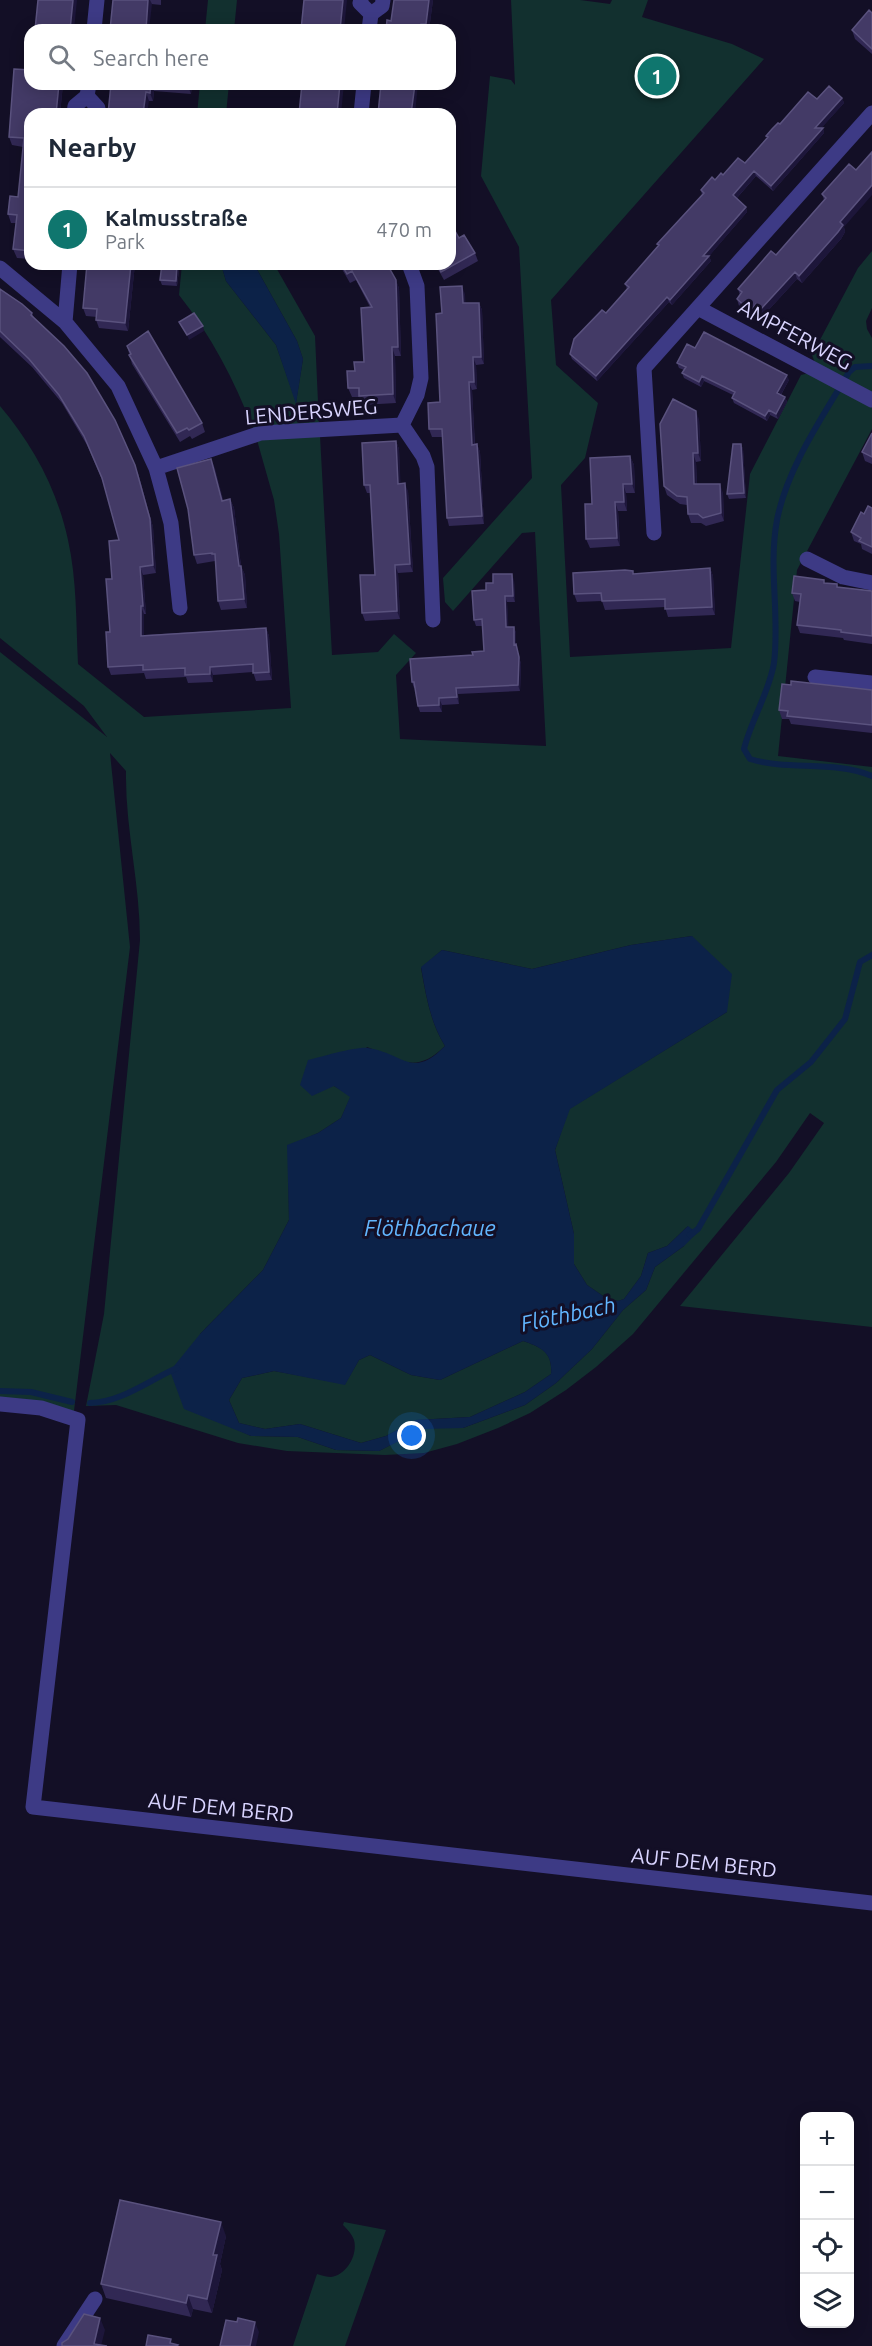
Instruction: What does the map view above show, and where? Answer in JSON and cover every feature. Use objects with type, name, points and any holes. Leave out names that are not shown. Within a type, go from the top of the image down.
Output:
[{"type":"street","points":[[95,24],[97,0]]},
{"type":"street","points":[[361,0],[360,3],[370,14],[369,24]]},
{"type":"street","points":[[370,14],[382,6],[383,0]]},
{"type":"street","points":[[75,108],[88,90],[98,108]]},
{"type":"street","points":[[362,108],[363,90]]},
{"type":"street","points":[[654,533],[644,369],[872,112]]},
{"type":"street","points":[[0,268],[64,322],[118,386],[156,468],[171,523],[180,608]]},
{"type":"street","points":[[64,322],[69,270]]},
{"type":"street","points":[[411,270],[417,285],[421,378],[417,396],[402,425],[423,456],[428,470],[433,620]]},
{"type":"street","name":"AMPFERWEG","points":[[698,308],[872,400]]},
{"type":"street","name":"LENDERSWEG","points":[[156,468],[261,433],[402,425]]},
{"type":"street","points":[[807,559],[843,577],[872,583]]},
{"type":"street","points":[[815,677],[872,683]]},
{"type":"street","name":"AUF DEM BERD","points":[[0,1404],[41,1408],[78,1420],[33,1807],[872,1903]]},
{"type":"street","points":[[64,2346],[95,2299]]},
{"type":"green space","points":[[208,0],[237,0],[235,24],[206,24]]},
{"type":"green space","points":[[511,0],[580,0],[610,4],[612,0],[648,0],[642,17],[732,44],[764,59],[551,300],[556,365],[598,403],[585,458],[561,485],[570,657],[731,648],[750,474],[801,375],[809,373],[872,406],[872,429],[797,570],[778,756],[872,767],[872,1327],[680,1306],[789,1173],[824,1123],[810,1113],[776,1162],[633,1334],[566,1390],[530,1413],[498,1428],[457,1444],[424,1453],[385,1455],[287,1451],[238,1443],[116,1405],[86,1406],[104,1314],[140,940],[126,771],[110,753],[130,947],[74,1411],[24,1399],[0,1398],[0,652],[107,737],[84,706],[0,638],[0,406],[33,452],[50,485],[63,521],[73,570],[78,664],[144,717],[291,708],[279,534],[274,500],[257,440],[320,436],[332,655],[378,652],[394,634],[416,653],[396,675],[400,739],[546,746],[535,532],[522,533],[453,611],[445,602],[443,578],[532,478],[519,247],[481,176],[490,76],[511,80],[515,85]],"holes":[[[692,936],[727,1012],[569,1109],[555,1150],[574,1234],[574,1264],[587,1285],[606,1298],[618,1301],[624,1299],[641,1276],[648,1253],[667,1246],[688,1226],[684,1246],[655,1267],[646,1290],[623,1310],[592,1349],[556,1383],[525,1405],[463,1428],[423,1428],[379,1451],[336,1450],[298,1437],[251,1436],[220,1422],[200,1334],[263,1270],[289,1220],[288,1146],[318,1133],[341,1118],[351,1096],[334,1086],[367,1047],[399,1060],[416,1062],[425,1060],[445,1046],[432,1018],[421,968],[442,950],[532,969],[631,945]]]},
{"type":"green space","points":[[199,90],[228,90],[227,108],[198,108]]},
{"type":"green space","points":[[872,251],[872,308],[866,321],[872,338],[872,393],[815,363],[812,355],[858,268]]},
{"type":"green space","points":[[181,270],[223,270],[226,281],[276,345],[296,402],[303,359],[297,341],[257,270],[277,270],[315,336],[319,424],[253,428],[221,358],[179,295]]},
{"type":"green space","points":[[523,1341],[545,1352],[551,1367],[551,1374],[525,1392],[470,1417],[416,1420],[386,1436],[361,1443],[300,1424],[265,1429],[239,1423],[229,1400],[242,1378],[274,1371],[345,1384],[359,1360],[370,1355],[411,1375],[440,1380]]},
{"type":"green space","points":[[344,2222],[386,2230],[345,2346],[293,2346],[317,2274],[329,2277],[337,2275],[346,2268],[353,2257],[354,2240],[343,2225]]},
{"type":"water","points":[[223,270],[257,270],[297,341],[303,359],[296,404],[276,345],[226,281]]},
{"type":"water","name":"Flöthbachaue","points":[[692,936],[732,974],[727,1012],[570,1109],[555,1150],[574,1234],[574,1264],[587,1285],[606,1298],[618,1301],[624,1299],[641,1276],[648,1253],[667,1246],[688,1226],[697,1233],[684,1246],[655,1267],[646,1290],[623,1310],[592,1349],[556,1383],[525,1405],[463,1428],[423,1429],[379,1451],[336,1450],[298,1437],[251,1436],[184,1409],[170,1371],[200,1334],[263,1270],[289,1220],[287,1145],[318,1133],[341,1118],[350,1097],[334,1086],[312,1096],[300,1085],[308,1060],[363,1048],[380,1051],[415,1063],[434,1056],[445,1046],[432,1018],[421,967],[442,950],[532,969],[631,945]],"holes":[[[523,1341],[548,1356],[551,1374],[525,1392],[470,1417],[416,1420],[386,1436],[361,1443],[300,1424],[265,1429],[239,1423],[229,1400],[242,1378],[274,1371],[345,1385],[359,1360],[370,1355],[411,1375],[440,1380]]]},
{"type":"building","points":[[38,0],[73,0],[71,24],[36,24]]},
{"type":"building","points":[[113,0],[148,0],[146,24],[111,24]]},
{"type":"building","points":[[304,0],[343,0],[341,24],[302,24]]},
{"type":"building","points":[[394,0],[429,0],[426,24],[387,24],[387,20],[391,21]]},
{"type":"building","points":[[869,10],[872,13],[872,49],[852,30]]},
{"type":"building","points":[[14,69],[24,70],[24,90],[58,90],[57,108],[24,108],[24,138],[9,137]]},
{"type":"building","points":[[829,86],[842,98],[815,128],[823,128],[771,186],[754,171],[733,195],[746,207],[703,256],[709,256],[670,300],[667,297],[596,376],[570,354],[574,339],[602,310],[606,313],[629,287],[625,284],[659,245],[657,244],[704,193],[701,190],[712,177],[715,180],[721,173],[723,175],[738,158],[745,163],[768,137],[766,136],[772,129],[778,123],[780,124],[808,92],[817,99]]},
{"type":"building","points":[[110,90],[150,90],[150,93],[146,92],[144,108],[109,108]]},
{"type":"building","points":[[301,90],[339,90],[338,108],[300,108]]},
{"type":"building","points":[[380,90],[414,90],[412,108],[379,108]]},
{"type":"building","points":[[24,138],[24,250],[13,249],[17,215],[8,214],[10,196],[18,197]]},
{"type":"building","points":[[872,152],[872,185],[840,222],[843,225],[838,232],[799,276],[795,272],[761,309],[756,304],[750,311],[737,299],[742,292],[738,289],[771,251],[776,255],[826,198],[822,194],[849,164],[856,170]]},
{"type":"building","points":[[456,233],[459,238],[464,235],[475,253],[456,264]]},
{"type":"building","points":[[86,270],[130,270],[125,323],[96,320],[97,309],[83,308]]},
{"type":"building","points":[[161,270],[177,270],[176,281],[160,280]]},
{"type":"building","points":[[345,270],[390,270],[396,280],[398,347],[392,347],[393,394],[359,396],[359,388],[348,388],[347,371],[355,371],[354,362],[364,362],[361,308],[372,307],[352,271],[347,274]]},
{"type":"building","points":[[462,286],[463,303],[479,303],[481,357],[473,357],[474,382],[469,382],[472,445],[477,444],[482,516],[447,518],[442,429],[429,429],[428,403],[440,402],[436,314],[442,313],[440,287]]},
{"type":"building","points":[[0,289],[32,313],[31,315],[64,346],[87,373],[115,420],[135,465],[150,519],[153,565],[140,567],[143,606],[141,606],[141,636],[266,628],[269,672],[253,673],[253,664],[210,667],[210,674],[185,675],[185,668],[143,670],[143,665],[108,667],[106,632],[110,632],[106,579],[112,579],[109,541],[119,540],[102,478],[84,436],[59,395],[29,359],[0,331]]},
{"type":"building","points":[[194,313],[203,326],[187,335],[179,322]]},
{"type":"building","points":[[148,331],[202,423],[189,430],[187,428],[177,433],[129,355],[131,354],[127,346]]},
{"type":"building","points":[[704,332],[787,375],[777,393],[785,397],[776,414],[769,410],[765,416],[732,398],[735,392],[702,376],[699,382],[682,373],[686,367],[677,363],[687,344],[695,348]]},
{"type":"building","points":[[673,399],[696,411],[698,453],[693,453],[694,484],[720,484],[721,513],[703,518],[698,514],[688,514],[687,497],[677,496],[664,486],[660,424]]},
{"type":"building","points":[[872,433],[872,457],[862,452]]},
{"type":"building","points":[[396,441],[398,484],[405,483],[410,564],[395,565],[397,611],[362,613],[360,575],[375,575],[370,485],[364,485],[362,443]]},
{"type":"building","points":[[733,444],[741,444],[744,493],[727,494]]},
{"type":"building","points":[[630,456],[632,484],[623,484],[624,502],[615,502],[617,538],[586,539],[585,504],[592,504],[590,458]]},
{"type":"building","points":[[211,459],[222,501],[230,499],[244,599],[218,601],[215,554],[194,555],[188,509],[177,468]]},
{"type":"building","points":[[868,506],[872,508],[872,547],[859,541],[861,538],[851,532],[861,512],[864,514]]},
{"type":"building","points":[[710,568],[712,607],[665,609],[665,599],[602,601],[601,593],[574,594],[573,573],[625,570],[633,571],[633,574]]},
{"type":"building","points":[[493,574],[512,574],[513,596],[505,596],[506,627],[514,627],[514,645],[516,644],[519,657],[518,685],[456,688],[457,697],[439,698],[439,705],[418,706],[414,682],[412,682],[410,659],[473,655],[472,652],[484,651],[482,619],[474,620],[472,591],[486,590],[486,583],[493,583]]},
{"type":"building","points":[[794,576],[824,580],[824,583],[837,584],[837,587],[872,591],[872,636],[797,625],[801,594],[792,593]]},
{"type":"building","points":[[791,681],[872,690],[872,725],[787,716],[788,711],[779,710],[782,684],[791,685]]},
{"type":"building","points":[[120,2200],[221,2222],[213,2255],[217,2255],[207,2299],[188,2295],[186,2303],[101,2284]]},
{"type":"building","points":[[84,2314],[100,2318],[94,2344],[107,2346],[62,2346]]},
{"type":"building","points":[[238,2318],[255,2322],[250,2346],[220,2346],[226,2320],[237,2322]]},
{"type":"building","points":[[148,2335],[171,2339],[170,2343],[178,2345],[146,2346]]},
{"type":"waterway","points":[[872,366],[855,367],[849,372],[797,462],[782,501],[777,520],[774,556],[776,627],[774,663],[744,749],[750,759],[765,763],[842,768],[872,776]]},
{"type":"waterway","name":"Flöthbach","points":[[690,1235],[698,1229],[777,1090],[811,1062],[845,1019],[860,962],[872,955]]},
{"type":"waterway","name":"Flöthbach","points":[[90,1403],[124,1395],[177,1368]]},
{"type":"waterway","name":"Flöthbach","points":[[0,1391],[31,1392],[72,1402]]},
{"type":"place","name":"Kalmusstraße","points":[[657,76]]}]
